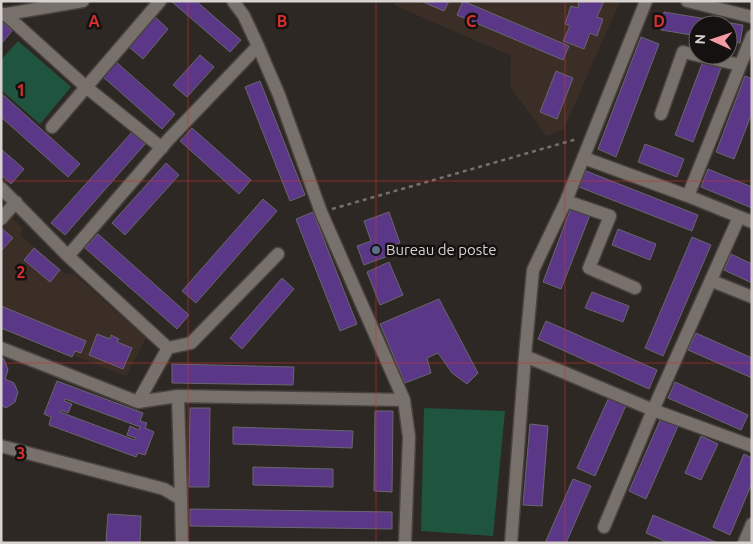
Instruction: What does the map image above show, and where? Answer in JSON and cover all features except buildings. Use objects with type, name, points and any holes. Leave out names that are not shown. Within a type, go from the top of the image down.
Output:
[{"type":"street","points":[[3,14],[83,1]]},
{"type":"street","points":[[52,127],[160,1]]},
{"type":"street","points":[[233,1],[244,16],[258,46],[279,95],[321,212],[404,400],[409,437],[405,543]]},
{"type":"street","points":[[510,543],[533,270],[566,201],[646,1]]},
{"type":"street","points":[[687,1],[752,17]]},
{"type":"street","points":[[3,14],[86,87],[162,148]]},
{"type":"street","points":[[688,196],[752,36]]},
{"type":"street","points":[[68,256],[162,148],[258,46]]},
{"type":"street","points":[[661,114],[682,52],[740,65]]},
{"type":"street","points":[[584,158],[688,196],[752,222]]},
{"type":"street","points":[[1,188],[68,256],[168,348]]},
{"type":"street","points":[[566,201],[610,216],[589,268],[635,288]]},
{"type":"street","points":[[1,218],[16,202]]},
{"type":"street","points":[[604,527],[653,410],[739,217]]},
{"type":"street","points":[[138,402],[168,348],[191,343],[278,254]]},
{"type":"street","points":[[712,281],[752,297]]},
{"type":"street","points":[[1,348],[138,402],[178,396],[404,400]]},
{"type":"street","points":[[525,356],[653,410],[752,446]]},
{"type":"street","points":[[178,396],[182,543]]},
{"type":"street","points":[[1,446],[164,489],[181,499]]},
{"type":"street","points":[[744,543],[752,524]]},
{"type":"path","points":[[321,212],[592,135]]},
{"type":"shaded area","points":[[396,1],[620,1],[564,129],[546,136],[510,87],[511,56],[394,5]]},
{"type":"shaded area","points":[[12,218],[23,228],[20,235],[66,274],[73,273],[146,338],[126,376],[1,327],[1,229]]},
{"type":"green space","points":[[18,41],[71,87],[40,124],[1,90],[1,60]]},
{"type":"green space","points":[[424,408],[505,411],[493,536],[421,531]]},
{"type":"place","name":"Bureau de poste","points":[[376,250]]}]
